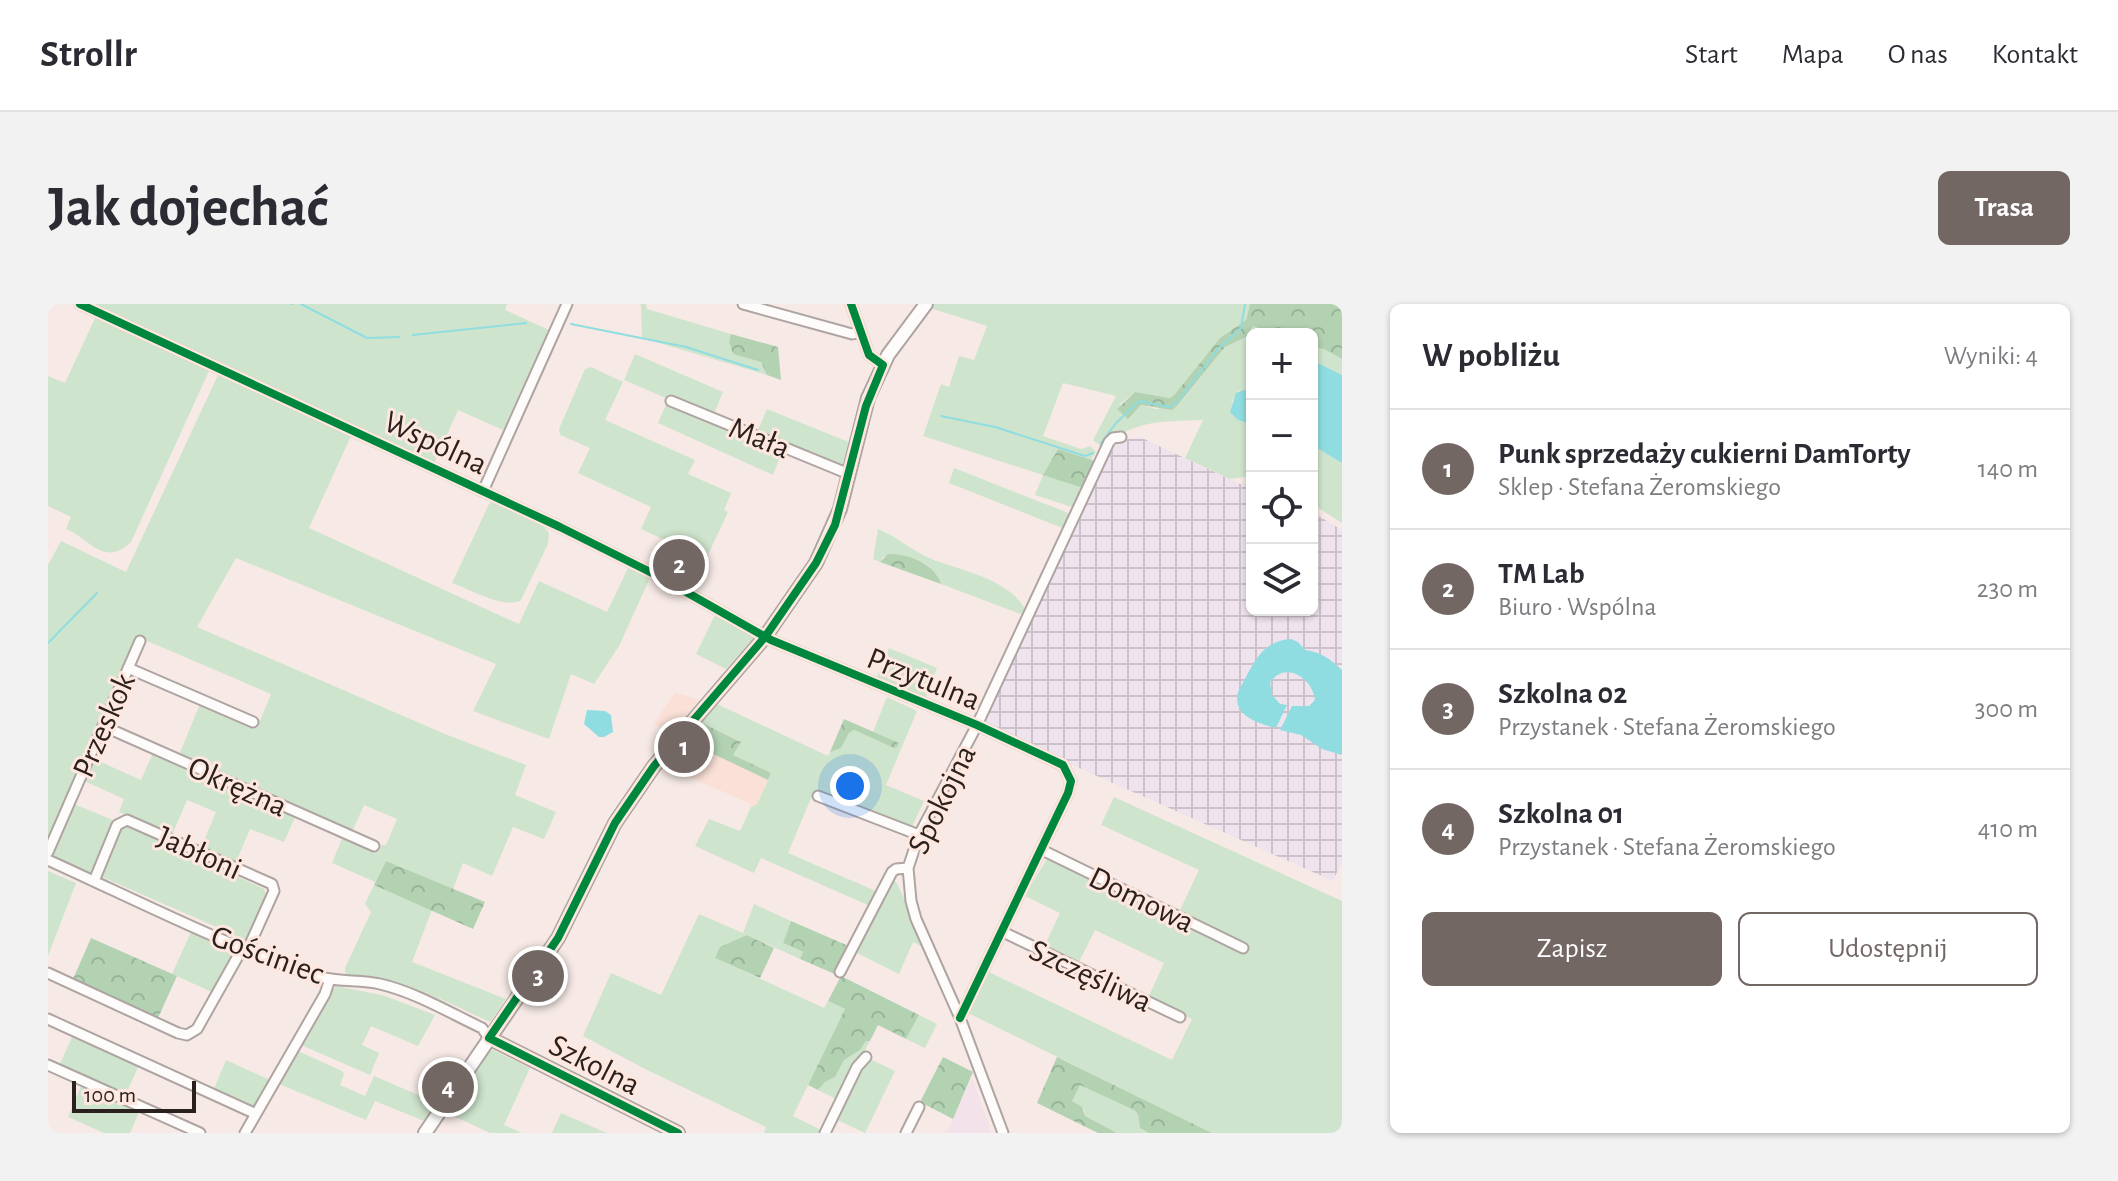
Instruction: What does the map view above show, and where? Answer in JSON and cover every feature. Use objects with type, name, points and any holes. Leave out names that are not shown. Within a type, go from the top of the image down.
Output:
[{"type":"street","name":"Wspólna","points":[[80,304],[656,575],[765,637]]},
{"type":"street","points":[[483,491],[567,304]]},
{"type":"street","points":[[743,304],[852,334],[861,332]]},
{"type":"street","points":[[851,304],[869,355],[883,365]]},
{"type":"street","points":[[425,1133],[558,938],[615,823],[654,766],[765,637],[823,552],[835,525],[866,406],[883,365],[926,304]]},
{"type":"street","name":"Mała","points":[[671,401],[849,474]]},
{"type":"street","name":"Spokojna","points":[[1003,1133],[960,1018],[916,919],[908,868],[919,835],[977,725],[1109,442],[1121,437]]},
{"type":"street","name":"Przytulna","points":[[765,637],[977,725],[1063,765],[1070,774],[1071,787],[1042,850]]},
{"type":"street","name":"Przeskok","points":[[48,852],[140,641]]},
{"type":"street","name":"Okrężna","points":[[128,668],[253,722]]},
{"type":"street","name":"Okrężna","points":[[103,726],[374,846]]},
{"type":"street","points":[[818,796],[919,835]]},
{"type":"street","name":"Jabłoni","points":[[94,881],[117,825],[127,820],[272,884],[274,891],[245,950]]},
{"type":"street","points":[[960,1018],[1042,850]]},
{"type":"street","name":"Domowa","points":[[1042,850],[1243,948]]},
{"type":"street","name":"Gościniec","points":[[48,860],[245,950],[313,975],[392,988],[482,1028],[489,1038]]},
{"type":"street","points":[[840,972],[892,872],[908,868]]},
{"type":"street","name":"Szczęśliwa","points":[[1003,932],[1180,1017]]},
{"type":"street","points":[[48,973],[187,1035],[197,1029],[245,950]]},
{"type":"street","points":[[245,1133],[325,994],[330,979]]},
{"type":"street","points":[[48,1019],[256,1114]]},
{"type":"street","name":"Szkolna","points":[[489,1038],[678,1133]]},
{"type":"street","points":[[825,1133],[857,1067],[866,1057]]},
{"type":"street","points":[[48,1065],[200,1133]]},
{"type":"street","points":[[906,1133],[919,1107]]},
{"type":"shaded area","points":[[1140,437],[1240,484],[1246,484],[1246,616],[1318,616],[1318,516],[1342,530],[1342,861],[1333,881],[984,723],[1117,441]]},
{"type":"shaded area","points":[[675,692],[699,700],[670,734],[654,723]]},
{"type":"shaded area","points":[[684,740],[768,780],[757,804],[751,807],[747,802],[663,766]]},
{"type":"shaded area","points":[[972,1078],[992,1133],[946,1133],[953,1119]]},
{"type":"green space","points":[[92,304],[507,304],[505,310],[549,330],[503,430],[458,410],[434,464]]},
{"type":"green space","points":[[638,304],[646,304],[647,309],[731,334],[729,342],[733,354],[761,362],[767,375],[642,338],[641,305]]},
{"type":"green space","points":[[933,304],[1250,304],[1246,320],[1220,338],[1170,398],[1135,392],[1120,404],[1128,418],[1141,405],[1156,409],[1178,406],[1225,347],[1246,337],[1246,392],[1238,391],[1232,402],[1238,420],[1246,423],[1246,477],[1230,479],[1185,458],[1203,420],[1161,422],[1138,427],[1102,447],[1093,440],[1116,396],[1063,383],[1043,436],[1081,449],[1090,446],[1096,452],[1091,460],[1058,449],[1044,474],[1083,488],[1072,507],[1035,495],[1043,475],[923,436],[941,384],[949,387],[959,356],[974,360],[987,326],[930,308]]},
{"type":"green space","points":[[1250,304],[1342,304],[1342,359],[1318,348],[1318,328],[1253,326],[1246,328],[1246,337],[1225,347],[1172,410],[1141,405],[1128,419],[1117,409],[1135,392],[1170,398],[1220,338],[1246,320]]},
{"type":"green space","points":[[96,316],[209,371],[131,542],[113,552],[97,549],[66,529],[71,517],[48,506],[48,376],[65,383]]},
{"type":"green space","points":[[731,334],[778,347],[781,380],[767,375],[761,362],[733,354],[729,342]]},
{"type":"green space","points":[[1318,348],[1342,359],[1342,375],[1318,363]]},
{"type":"green space","points":[[635,354],[723,392],[714,414],[624,380]]},
{"type":"green space","points":[[591,367],[623,382],[605,420],[695,460],[688,474],[731,493],[724,510],[728,512],[706,559],[641,529],[651,507],[578,473],[590,448],[560,435],[559,429],[585,369]]},
{"type":"green space","points":[[218,375],[351,436],[309,528],[519,624],[539,581],[607,612],[629,566],[650,578],[619,646],[594,684],[571,674],[549,739],[473,711],[496,664],[236,558],[197,627],[445,734],[526,765],[515,795],[556,812],[544,839],[513,827],[492,876],[463,863],[453,889],[386,861],[375,882],[332,863],[343,836],[379,852],[382,845],[386,845],[397,819],[364,805],[352,832],[179,755],[200,704],[257,728],[271,694],[138,637],[48,838],[48,565],[61,541],[126,572]]},
{"type":"green space","points":[[666,404],[782,452],[773,475],[658,423]]},
{"type":"green space","points":[[767,409],[851,443],[845,469],[757,432]]},
{"type":"green space","points":[[1058,449],[1095,461],[1083,488],[1043,475]]},
{"type":"green space","points":[[1318,449],[1342,463],[1342,523],[1318,508]]},
{"type":"green space","points":[[954,468],[1071,514],[1065,529],[949,483]]},
{"type":"green space","points":[[492,502],[541,523],[549,533],[548,544],[521,600],[514,602],[497,601],[452,583]]},
{"type":"green space","points":[[878,529],[927,557],[981,576],[1007,589],[1025,609],[1023,615],[941,584],[932,569],[918,560],[900,555],[883,557],[880,562],[873,559]]},
{"type":"green space","points":[[888,554],[904,555],[920,561],[933,571],[941,584],[880,562]]},
{"type":"green space","points":[[716,613],[755,636],[726,669],[696,654]]},
{"type":"green space","points":[[889,648],[937,668],[925,700],[876,679]]},
{"type":"green space","points":[[887,697],[917,711],[886,785],[924,801],[911,829],[814,791],[788,853],[878,892],[870,906],[761,858],[754,873],[695,846],[709,819],[740,831],[771,774],[733,755],[740,741],[700,722],[717,704],[828,756],[840,748],[854,730],[894,748],[899,743],[873,732]]},
{"type":"green space","points":[[844,719],[899,743],[894,748],[854,730],[841,748],[830,752]]},
{"type":"green space","points":[[700,722],[741,742],[733,755],[771,773],[768,780],[684,740]]},
{"type":"green space","points":[[153,753],[296,815],[284,842],[250,829],[236,862],[201,848],[216,812],[187,800],[172,835],[119,812],[124,799],[82,780],[92,758],[141,780]]},
{"type":"green space","points":[[1114,797],[1342,901],[1342,1133],[1212,1133],[968,1013],[989,972],[1172,1060],[1192,1019],[1148,998],[1164,963],[1095,930],[1078,964],[1044,947],[1060,913],[1025,896],[1052,850],[1180,910],[1199,870],[1101,825]]},
{"type":"green space","points":[[72,803],[115,821],[92,876],[53,860],[50,855]]},
{"type":"green space","points":[[127,824],[235,871],[234,875],[264,889],[267,898],[246,940],[100,876],[122,825]]},
{"type":"green space","points":[[386,861],[485,902],[473,929],[374,885]]},
{"type":"green space","points":[[48,871],[76,883],[48,956]]},
{"type":"green space","points":[[893,879],[924,948],[913,942],[899,974],[853,951]]},
{"type":"green space","points":[[374,885],[432,910],[412,962],[506,999],[490,1022],[401,984],[346,975],[345,968],[371,912],[365,904]]},
{"type":"green space","points":[[754,904],[791,921],[783,943],[804,953],[800,959],[747,935],[715,958],[824,1008],[828,1001],[845,1009],[793,1116],[822,1133],[764,1133],[766,1127],[583,1036],[611,973],[661,995],[699,914],[743,933]]},
{"type":"green space","points":[[791,921],[851,947],[837,975],[800,959],[803,952],[783,943]]},
{"type":"green space","points":[[192,930],[236,950],[212,992],[172,974]]},
{"type":"green space","points":[[747,935],[774,948],[760,978],[715,958],[720,947]]},
{"type":"green space","points":[[91,938],[177,976],[158,1018],[73,979]]},
{"type":"green space","points":[[841,976],[919,1015],[906,1039],[878,1025],[870,1041],[844,1060],[835,1077],[818,1090],[808,1085],[845,1009],[828,1001]]},
{"type":"green space","points":[[336,986],[382,995],[435,1015],[418,1046],[371,1026],[362,1045],[379,1053],[370,1075],[301,1045]]},
{"type":"green space","points":[[919,1015],[937,1024],[925,1048],[906,1039]]},
{"type":"green space","points":[[73,1035],[139,1065],[125,1096],[59,1066]]},
{"type":"green space","points":[[866,1041],[870,1041],[838,1100],[818,1090],[844,1060],[860,1050]]},
{"type":"green space","points":[[493,1050],[530,1068],[504,1125],[522,1133],[490,1133],[445,1112],[482,1056]]},
{"type":"green space","points":[[298,1051],[342,1071],[344,1074],[340,1085],[365,1096],[374,1076],[437,1103],[424,1121],[375,1101],[366,1120],[279,1084]]},
{"type":"green space","points":[[943,1057],[973,1072],[953,1119],[920,1102]]},
{"type":"green space","points":[[1057,1057],[1212,1133],[1149,1133],[1140,1128],[1138,1114],[1134,1110],[1080,1085],[1072,1101],[1082,1107],[1085,1116],[1117,1133],[1098,1133],[1037,1103]]},
{"type":"green space","points":[[868,1058],[895,1071],[865,1133],[835,1119]]},
{"type":"green space","points":[[226,1060],[270,1080],[256,1104],[250,1107],[213,1091]]},
{"type":"green space","points":[[82,1084],[140,1110],[130,1133],[104,1133],[68,1117]]},
{"type":"green space","points":[[1080,1084],[1134,1110],[1138,1114],[1140,1128],[1149,1133],[1117,1133],[1085,1116],[1084,1110],[1072,1101]]},
{"type":"green space","points":[[561,1113],[607,1133],[552,1133]]},
{"type":"water","points":[[1318,363],[1342,375],[1342,463],[1318,449]]},
{"type":"water","points":[[1246,391],[1246,423],[1230,412],[1236,393]]},
{"type":"water","points":[[1291,639],[1342,670],[1342,755],[1322,749],[1301,735],[1280,730],[1292,706],[1309,706],[1315,700],[1309,685],[1297,675],[1283,673],[1270,683],[1272,695],[1280,704],[1287,705],[1276,728],[1248,717],[1239,707],[1238,692],[1258,657],[1271,645]]},
{"type":"water","points":[[587,710],[605,711],[611,715],[613,732],[599,737],[584,724]]},
{"type":"waterway","points":[[301,304],[367,338],[399,337]]},
{"type":"waterway","points":[[1101,443],[1139,401],[1170,407],[1177,402],[1218,349],[1241,328],[1245,304]]},
{"type":"waterway","points":[[413,335],[526,323]]},
{"type":"waterway","points":[[571,324],[686,347],[758,370]]},
{"type":"waterway","points":[[941,416],[995,427],[1085,456],[1093,453]]},
{"type":"waterway","points":[[48,643],[97,593]]},
{"type":"cycle path","points":[[80,304],[560,527],[656,575],[771,640],[977,725],[1063,765],[1071,781],[1068,793],[960,1018]]},
{"type":"cycle path","points":[[678,1133],[489,1038],[558,938],[615,823],[654,766],[765,637],[816,563],[835,525],[866,406],[883,365],[869,355],[851,304]]},
{"type":"place","name":"TM Lab","points":[[679,565]]},
{"type":"place","name":"Punk sprzedaży cukierni DamTorty","points":[[684,747]]},
{"type":"place","name":"Szkolna 02","points":[[538,976]]},
{"type":"place","name":"Szkolna 01","points":[[448,1087]]}]
